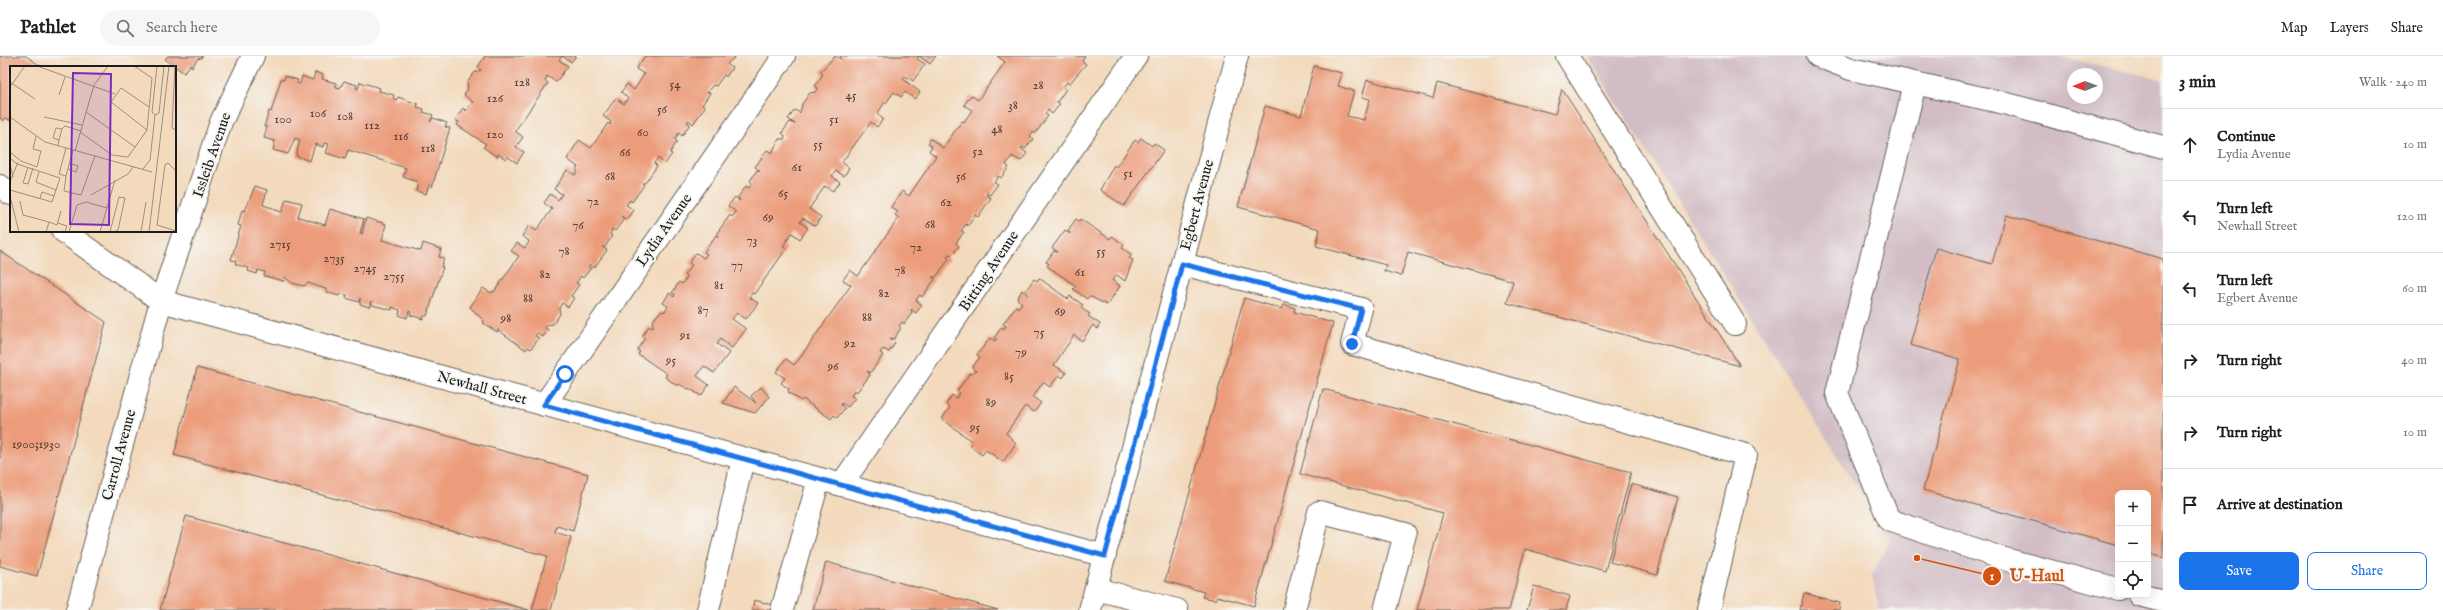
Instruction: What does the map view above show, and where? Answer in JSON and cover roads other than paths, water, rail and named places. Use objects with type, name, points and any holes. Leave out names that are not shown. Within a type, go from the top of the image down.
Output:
[{"type":"street","name":"Issleib Avenue","points":[[161,301],[222,122],[253,56]]},
{"type":"street","name":"Lydia Avenue","points":[[544,405],[784,56]]},
{"type":"street","name":"Bitting Avenue","points":[[841,485],[1136,56]]},
{"type":"street","name":"Egbert Avenue","points":[[1090,610],[1237,56]]},
{"type":"street","points":[[1567,56],[1735,324]]},
{"type":"street","points":[[1818,56],[1851,69],[2000,102],[2163,147]]},
{"type":"street","points":[[1915,84],[1837,393],[1889,520],[2001,558],[2115,588]]},
{"type":"street","points":[[0,186],[10,193]]},
{"type":"street","name":"Newhall Street","points":[[64,232],[161,301],[1105,556]]},
{"type":"street","points":[[1182,264],[1361,309],[1352,344],[1746,455],[1709,610]]},
{"type":"street","name":"Carroll Avenue","points":[[77,610],[161,301]]},
{"type":"street","points":[[708,610],[743,459]]},
{"type":"street","points":[[782,610],[819,479]]},
{"type":"street","points":[[1294,610],[1319,512],[1405,534],[1385,610]]},
{"type":"street","points":[[1096,589],[1177,610]]},
{"type":"street","points":[[2151,598],[2163,601]]},
{"type":"place","name":"U-Haul","points":[[1917,558]]}]
